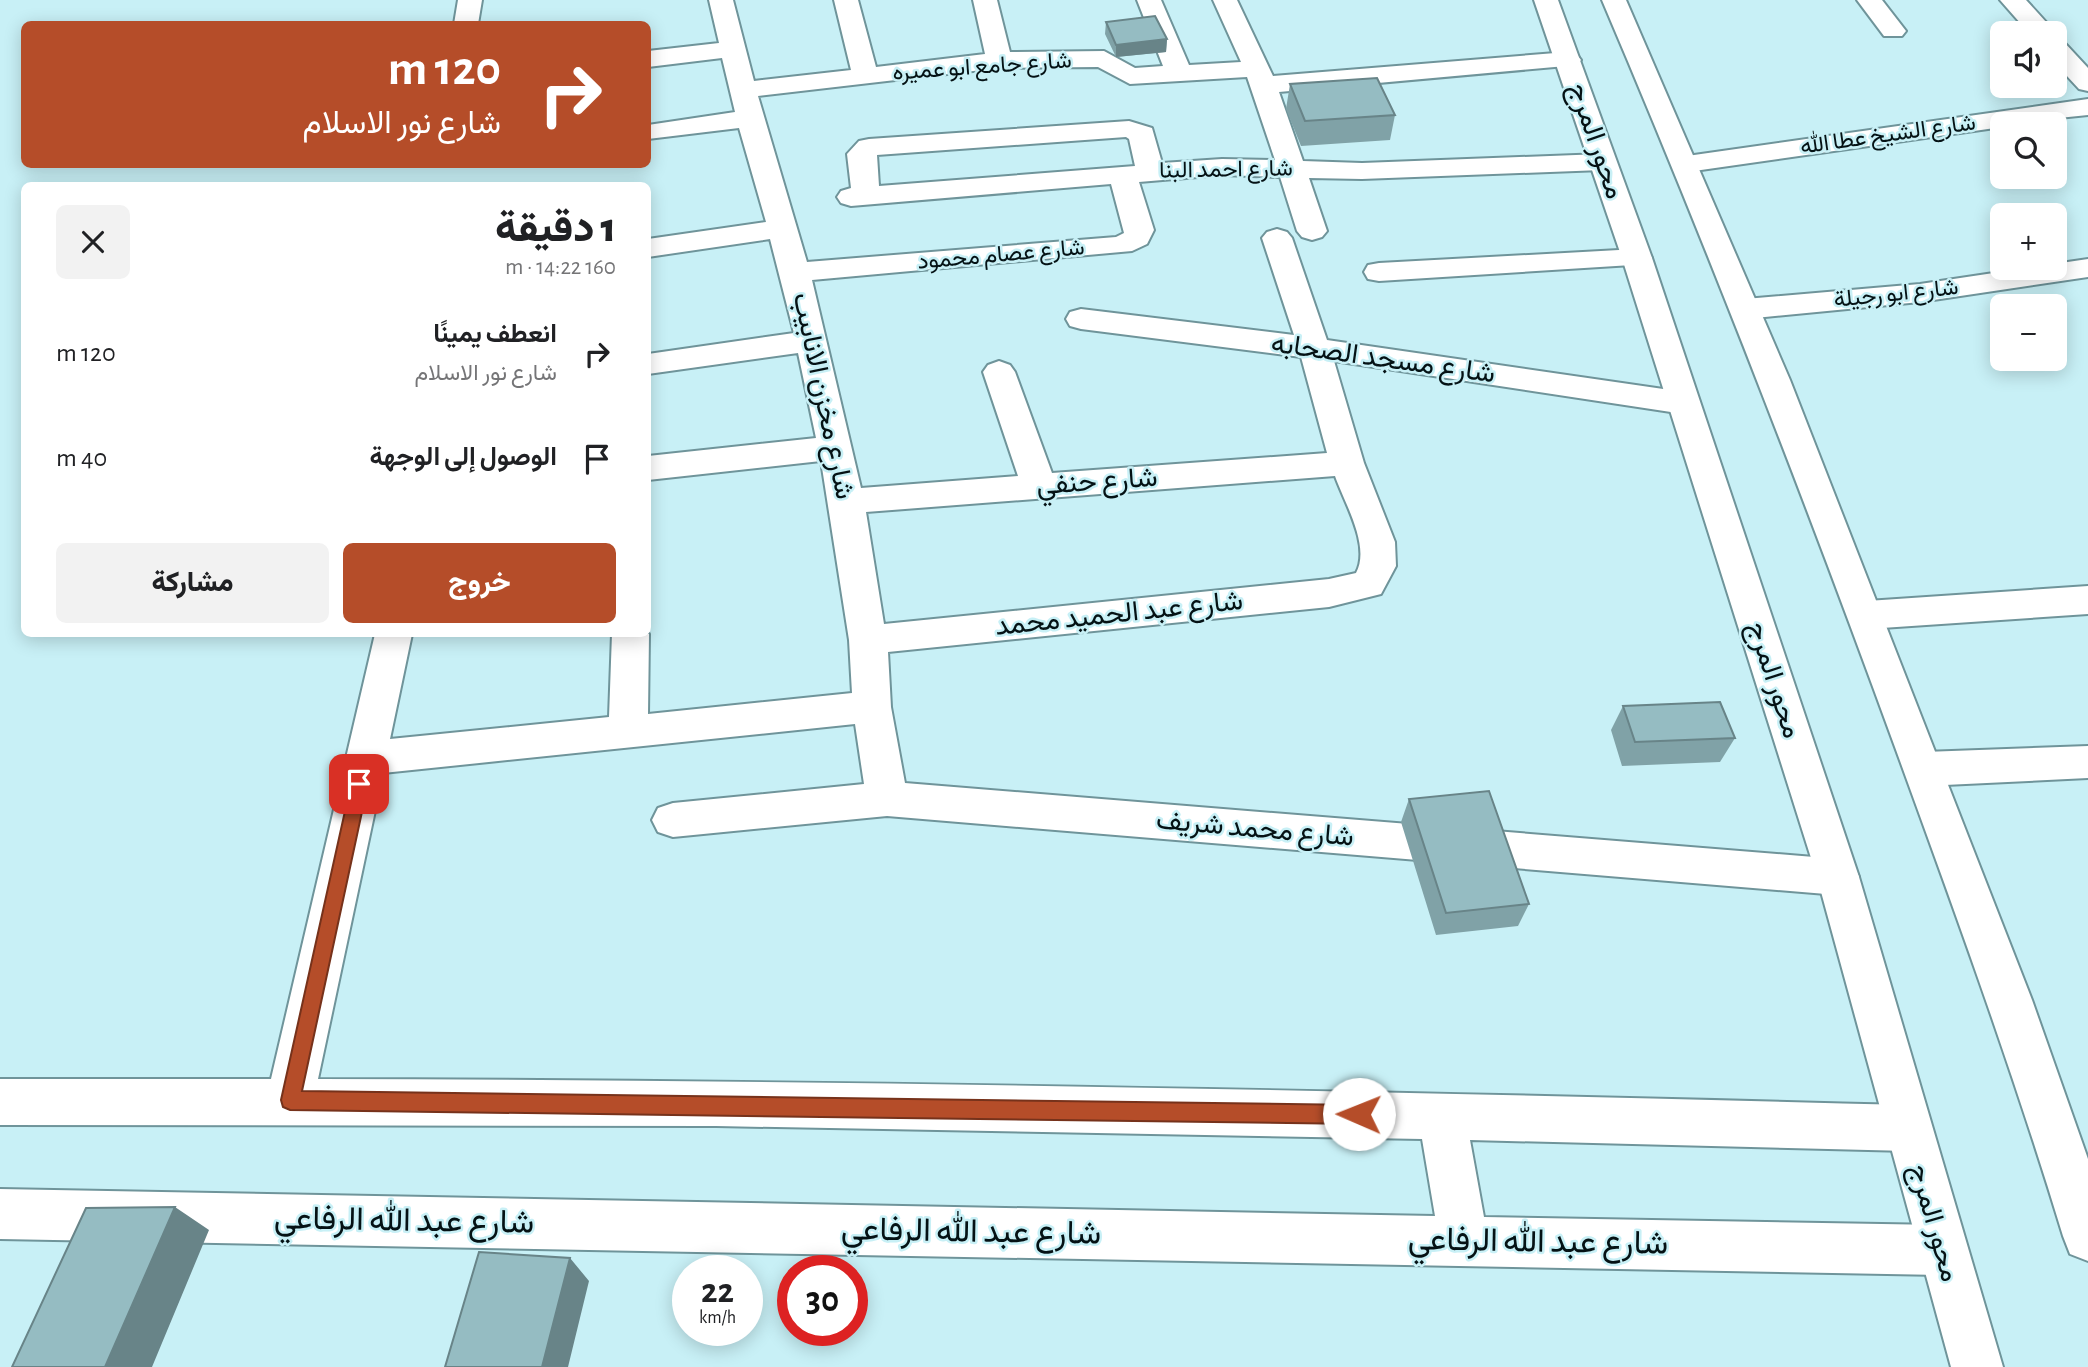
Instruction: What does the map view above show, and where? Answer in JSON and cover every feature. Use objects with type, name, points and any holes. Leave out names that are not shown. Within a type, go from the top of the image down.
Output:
[{"type":"street","points":[[466,21],[470,0]]},
{"type":"street","name":"شارع مخزن الانابيب","points":[[720,0],[795,272],[847,501],[868,640],[872,706],[887,799]]},
{"type":"street","points":[[846,0],[866,76]]},
{"type":"street","points":[[985,0],[999,60]]},
{"type":"street","points":[[1149,0],[1179,73]]},
{"type":"street","points":[[1225,0],[1261,77],[1294,169],[1312,231]]},
{"type":"street","name":"محور المرج","points":[[1546,0],[1637,258],[1838,877],[1941,1250],[1977,1367]]},
{"type":"street","points":[[1615,0],[1687,164],[1745,309],[1867,615],[1991,943],[2075,1151],[2088,1236]]},
{"type":"street","points":[[1869,0],[1893,31]]},
{"type":"street","points":[[2012,0],[2032,21]]},
{"type":"street","points":[[651,59],[732,49]]},
{"type":"street","name":"شارع جامع ابو عميره","points":[[651,132],[747,104],[866,76],[999,60],[1098,58],[1112,62],[1130,76],[1179,73],[1261,77],[1568,61]]},
{"type":"street","points":[[2067,60],[2088,83]]},
{"type":"street","name":"شارع الشيخ عطا الله","points":[[1687,164],[2088,107]]},
{"type":"street","name":"شارع احمد البنا","points":[[1136,172],[1142,134],[1129,129],[869,148],[861,154],[859,196],[1222,167],[1362,171],[1602,162]]},
{"type":"street","name":"شارع عصام محمود","points":[[795,272],[1122,246],[1137,238],[1139,230],[1136,172]]},
{"type":"street","points":[[651,248],[783,228]]},
{"type":"street","points":[[1277,238],[1314,348],[1347,463]]},
{"type":"street","points":[[1379,272],[1637,258]]},
{"type":"street","name":"شارع ابو رجيلة","points":[[1745,309],[1920,293],[2088,268]]},
{"type":"street","name":"شارع مسجد الصحابه","points":[[1081,319],[1314,348],[1684,403]]},
{"type":"street","points":[[651,364],[811,341]]},
{"type":"street","points":[[999,372],[1039,486]]},
{"type":"street","points":[[651,468],[833,448]]},
{"type":"street","name":"شارع حنفي","points":[[847,501],[1347,463]]},
{"type":"street","name":"شارع عبد الحميد محمد","points":[[868,640],[1329,593],[1368,584],[1378,566],[1377,542],[1347,463]]},
{"type":"street","points":[[1867,615],[2088,600]]},
{"type":"street","points":[[290,1100],[392,637]]},
{"type":"street","points":[[628,732],[631,637]]},
{"type":"street","points":[[365,758],[872,706]]},
{"type":"street","points":[[1924,769],[2088,762]]},
{"type":"street","name":"شارع محمد شريف","points":[[673,820],[887,799],[1838,877]]},
{"type":"street","points":[[0,1102],[290,1100],[1443,1115],[1908,1128]]},
{"type":"street","points":[[1443,1115],[1464,1241]]},
{"type":"street","name":"شارع عبد الله الرفاعي","points":[[0,1214],[1941,1250]]},
{"type":"building","points":[[1155,16],[1167,39],[1116,45],[1106,22]]},
{"type":"building","points":[[1377,78],[1395,115],[1305,121],[1290,84]]},
{"type":"building","points":[[1720,702],[1735,738],[1635,742],[1623,706]]},
{"type":"building","points":[[1489,791],[1529,904],[1446,913],[1409,799]]},
{"type":"building","points":[[175,1207],[105,1367],[12,1367],[86,1208]]},
{"type":"building","points":[[479,1252],[570,1258],[542,1367],[445,1367]]},
{"type":"route","points":[[359,784],[290,1100],[1359,1114]]}]
